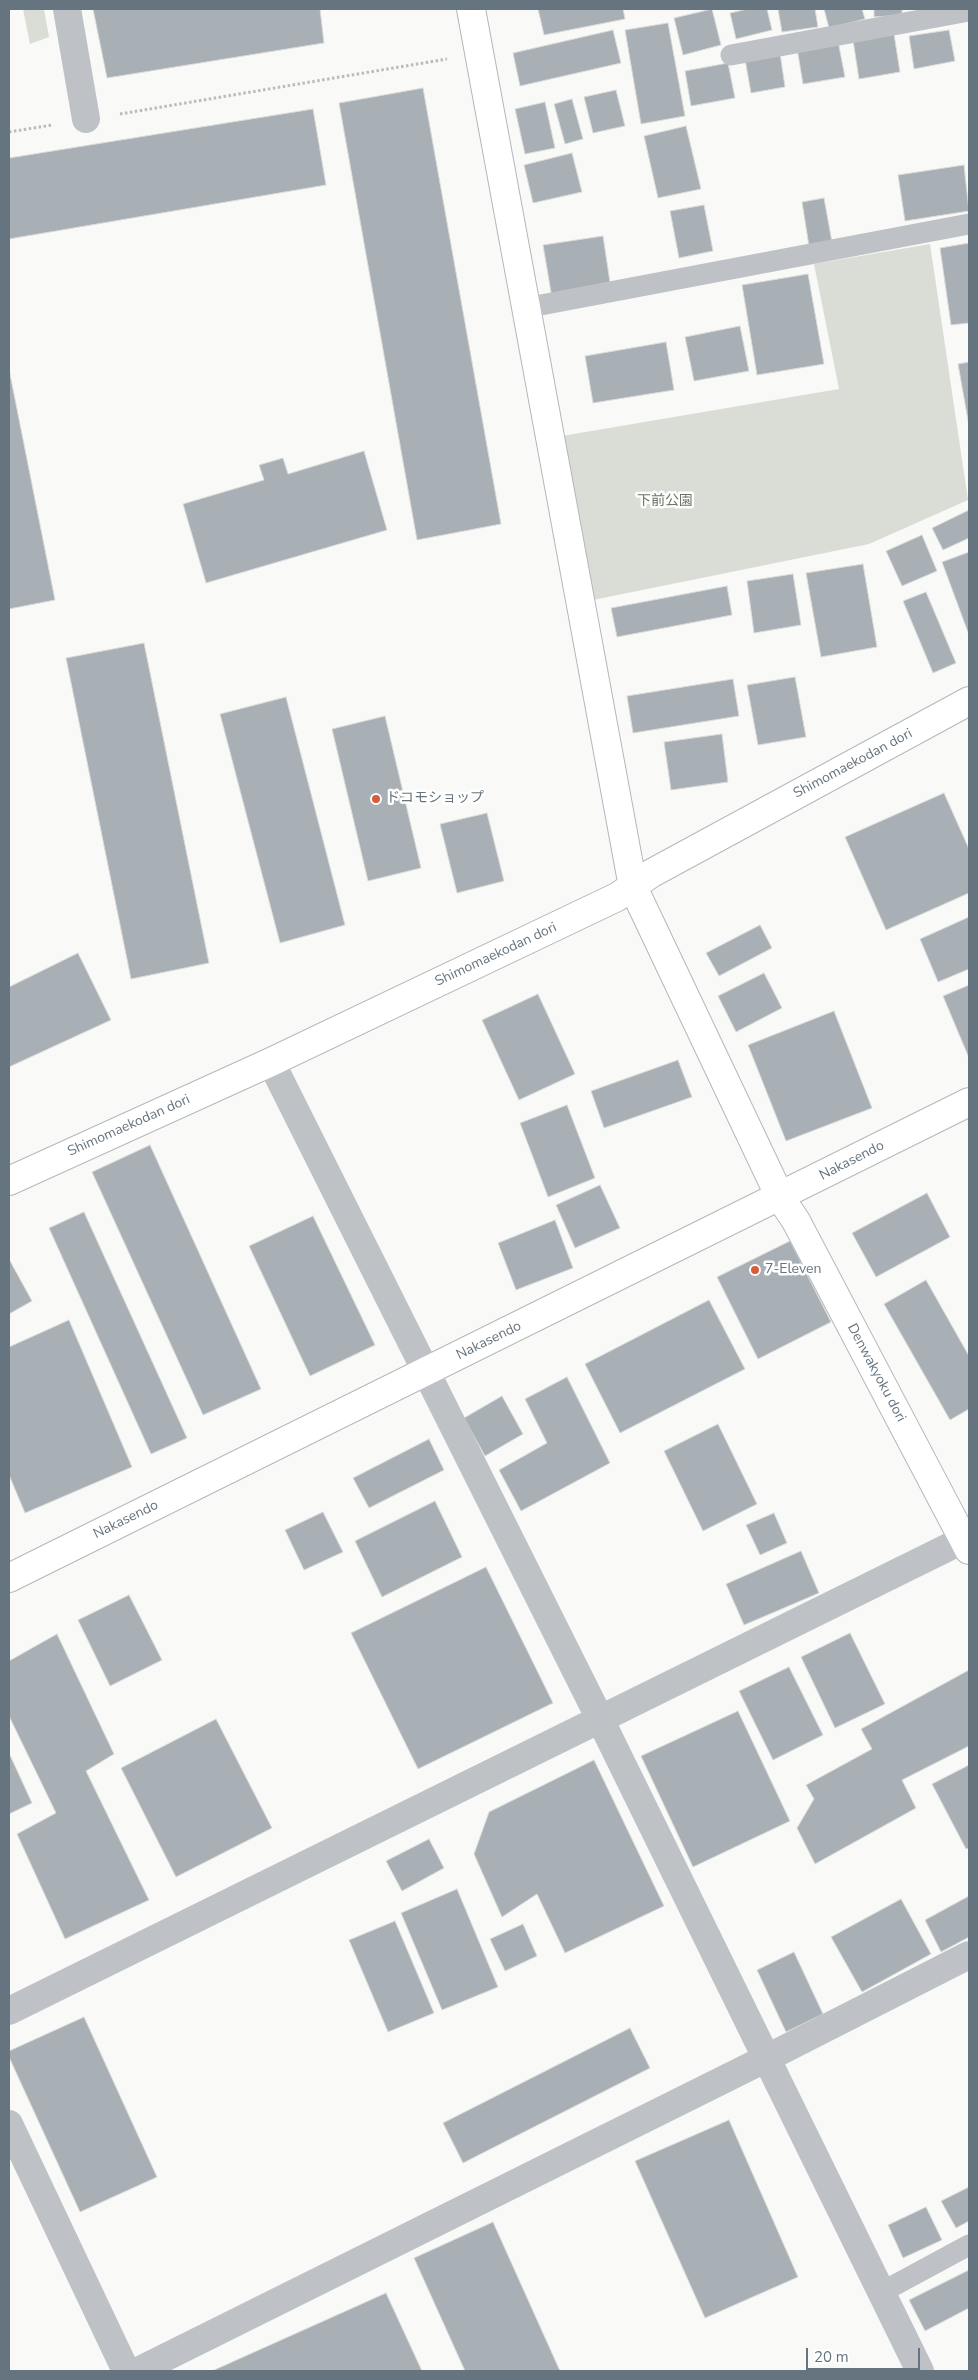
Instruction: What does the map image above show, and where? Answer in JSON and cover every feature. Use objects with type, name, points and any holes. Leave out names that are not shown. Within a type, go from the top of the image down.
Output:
[{"type":"main road","name":"Denwakyoku dori","points":[[471,9],[524,308],[633,887],[780,1197],[800,1230],[967,1542]]},
{"type":"main road","name":"Shimomaekodan dori","points":[[9,1181],[271,1062],[617,897],[652,873],[969,701]]},
{"type":"main road","name":"Nakasendo","points":[[9,1578],[969,1102]]},
{"type":"street","points":[[67,9],[86,119]]},
{"type":"street","points":[[271,1062],[600,1719],[920,2371]]},
{"type":"street","points":[[9,2011],[600,1719],[967,1542]]},
{"type":"street","points":[[138,2371],[767,2058],[969,1955]]},
{"type":"street","points":[[9,2124],[126,2371]]},
{"type":"lane","points":[[731,55],[969,11]]},
{"type":"lane","points":[[524,308],[969,224]]},
{"type":"lane","points":[[882,2292],[969,2245]]},
{"type":"path","points":[[9,132],[479,54]]},
{"type":"green space","points":[[23,9],[44,9],[49,37],[30,44]]},
{"type":"green space","name":"下前公園","points":[[930,244],[968,500],[869,544],[593,600],[562,436],[839,389],[814,264]]},
{"type":"building","points":[[93,9],[320,9],[324,43],[107,78]]},
{"type":"building","points":[[538,9],[623,9],[625,19],[544,35]]},
{"type":"building","points":[[712,9],[721,45],[683,55],[674,18]]},
{"type":"building","points":[[748,9],[767,9],[772,30],[736,39],[730,13]]},
{"type":"building","points":[[778,9],[815,9],[818,27],[782,32]]},
{"type":"building","points":[[824,9],[862,9],[865,19],[829,28]]},
{"type":"building","points":[[874,9],[902,9],[902,15],[874,17]]},
{"type":"building","points":[[668,23],[685,116],[641,124],[625,30]]},
{"type":"building","points":[[613,30],[621,63],[520,86],[513,53]]},
{"type":"building","points":[[949,30],[955,61],[914,69],[909,36]]},
{"type":"building","points":[[894,34],[900,72],[859,79],[853,40]]},
{"type":"building","points":[[838,41],[845,77],[803,84],[797,48]]},
{"type":"building","points":[[780,53],[785,87],[751,93],[745,59]]},
{"type":"building","points":[[728,63],[735,98],[691,106],[685,71]]},
{"type":"building","points":[[423,88],[501,524],[417,540],[339,103]]},
{"type":"building","points":[[616,90],[625,126],[593,133],[584,97]]},
{"type":"building","points":[[572,99],[583,139],[565,144],[554,104]]},
{"type":"building","points":[[545,102],[555,148],[525,154],[515,109]]},
{"type":"building","points":[[313,109],[326,185],[9,239],[9,158]]},
{"type":"building","points":[[686,126],[701,189],[658,198],[644,136]]},
{"type":"building","points":[[572,153],[582,192],[533,203],[524,165]]},
{"type":"building","points":[[964,165],[969,211],[905,221],[898,175]]},
{"type":"building","points":[[824,198],[832,242],[809,246],[802,202]]},
{"type":"building","points":[[704,205],[713,251],[679,258],[670,211]]},
{"type":"building","points":[[603,236],[611,289],[552,298],[543,245]]},
{"type":"building","points":[[969,243],[969,323],[951,325],[940,248]]},
{"type":"building","points":[[808,274],[824,364],[757,375],[742,285]]},
{"type":"building","points":[[740,326],[749,371],[694,381],[685,337]]},
{"type":"building","points":[[666,342],[674,390],[593,403],[585,356]]},
{"type":"building","points":[[969,362],[969,426],[958,364]]},
{"type":"building","points":[[9,369],[55,600],[9,609]]},
{"type":"building","points":[[364,451],[387,530],[206,583],[183,504],[264,480],[259,465],[283,458],[288,474]]},
{"type":"building","points":[[969,510],[969,538],[943,550],[932,528]]},
{"type":"building","points":[[922,535],[937,571],[902,586],[886,551]]},
{"type":"building","points":[[969,552],[969,635],[942,562]]},
{"type":"building","points":[[863,564],[877,647],[821,657],[806,573]]},
{"type":"building","points":[[793,574],[801,625],[754,633],[747,581]]},
{"type":"building","points":[[727,586],[732,615],[617,637],[611,608]]},
{"type":"building","points":[[926,592],[956,663],[933,673],[903,601]]},
{"type":"building","points":[[144,643],[209,963],[131,979],[66,658]]},
{"type":"building","points":[[795,677],[806,737],[758,745],[747,685]]},
{"type":"building","points":[[733,679],[739,716],[633,733],[627,696]]},
{"type":"building","points":[[286,697],[345,925],[280,943],[220,714]]},
{"type":"building","name":"ドコモショップ","points":[[385,716],[421,868],[368,881],[332,729]]},
{"type":"building","points":[[722,734],[728,782],[671,790],[664,742]]},
{"type":"building","points":[[944,793],[969,849],[969,893],[886,930],[845,837]]},
{"type":"building","points":[[487,813],[504,881],[457,893],[440,824]]},
{"type":"building","points":[[969,917],[969,969],[938,982],[920,939]]},
{"type":"building","points":[[760,925],[772,948],[719,976],[706,953]]},
{"type":"building","points":[[78,953],[111,1020],[9,1067],[9,987]]},
{"type":"building","points":[[764,973],[782,1008],[736,1032],[718,996]]},
{"type":"building","points":[[969,985],[969,1058],[943,996]]},
{"type":"building","points":[[538,994],[575,1074],[519,1100],[482,1020]]},
{"type":"building","points":[[834,1011],[872,1108],[786,1141],[748,1045]]},
{"type":"building","points":[[678,1060],[692,1097],[604,1128],[591,1091]]},
{"type":"building","points":[[567,1105],[595,1178],[548,1197],[520,1123]]},
{"type":"building","points":[[150,1145],[261,1389],[203,1415],[92,1172]]},
{"type":"building","points":[[600,1185],[620,1228],[575,1248],[556,1205]]},
{"type":"building","points":[[927,1193],[950,1237],[876,1277],[852,1233]]},
{"type":"building","points":[[84,1212],[187,1438],[151,1454],[49,1228]]},
{"type":"building","points":[[313,1216],[375,1345],[310,1376],[249,1246]]},
{"type":"building","points":[[555,1220],[573,1268],[516,1290],[498,1243]]},
{"type":"building","points":[[790,1241],[831,1322],[758,1359],[717,1277]]},
{"type":"building","points":[[9,1259],[32,1301],[9,1314]]},
{"type":"building","points":[[926,1280],[969,1356],[969,1409],[950,1420],[884,1304]]},
{"type":"building","points":[[709,1300],[745,1369],[620,1433],[585,1364]]},
{"type":"building","points":[[69,1320],[132,1467],[25,1513],[9,1475],[9,1347]]},
{"type":"building","points":[[567,1377],[610,1463],[521,1511],[499,1470],[547,1443],[525,1399]]},
{"type":"building","points":[[502,1396],[523,1434],[485,1456],[464,1418]]},
{"type":"building","points":[[718,1424],[757,1504],[703,1531],[664,1451]]},
{"type":"building","points":[[429,1439],[444,1470],[369,1508],[353,1478]]},
{"type":"building","points":[[435,1501],[462,1557],[382,1597],[355,1541]]},
{"type":"building","points":[[323,1512],[343,1552],[304,1570],[285,1530]]},
{"type":"building","points":[[774,1513],[787,1543],[760,1555],[746,1525]]},
{"type":"building","points":[[801,1551],[819,1593],[744,1625],[726,1584]]},
{"type":"building","points":[[486,1567],[553,1703],[418,1769],[351,1633]]},
{"type":"building","points":[[129,1595],[162,1660],[110,1686],[78,1620]]},
{"type":"building","points":[[850,1633],[885,1704],[835,1728],[801,1657]]},
{"type":"building","points":[[57,1634],[114,1754],[86,1771],[149,1900],[65,1939],[17,1834],[56,1813],[9,1716],[9,1661]]},
{"type":"building","points":[[789,1667],[823,1735],[773,1760],[739,1691]]},
{"type":"building","points":[[969,1670],[969,1746],[902,1780],[916,1808],[815,1864],[797,1828],[814,1799],[806,1785],[872,1749],[861,1729]]},
{"type":"building","points":[[738,1711],[790,1821],[693,1867],[641,1756]]},
{"type":"building","points":[[216,1719],[272,1828],[176,1877],[121,1768]]},
{"type":"building","points":[[9,1753],[32,1803],[9,1814]]},
{"type":"building","points":[[594,1760],[664,1906],[565,1953],[537,1894],[502,1917],[474,1854],[489,1812]]},
{"type":"building","points":[[969,1765],[969,1848],[966,1849],[932,1784]]},
{"type":"building","points":[[429,1839],[444,1868],[402,1891],[386,1861]]},
{"type":"building","points":[[457,1889],[498,1987],[442,2010],[401,1913]]},
{"type":"building","points":[[969,1896],[969,1937],[941,1952],[925,1920]]},
{"type":"building","points":[[901,1899],[931,1954],[862,1992],[831,1937]]},
{"type":"building","points":[[395,1921],[434,2013],[388,2032],[349,1940]]},
{"type":"building","points":[[523,1924],[537,1956],[505,1971],[490,1939]]},
{"type":"building","points":[[794,1952],[823,2014],[786,2032],[757,1970]]},
{"type":"building","points":[[84,2017],[157,2177],[80,2212],[9,2057],[9,2051]]},
{"type":"building","points":[[630,2028],[650,2068],[463,2163],[443,2123]]},
{"type":"building","points":[[729,2120],[798,2277],[705,2318],[635,2161]]},
{"type":"building","points":[[969,2187],[969,2221],[956,2228],[941,2201]]},
{"type":"building","points":[[926,2207],[942,2240],[903,2258],[888,2225]]},
{"type":"building","points":[[493,2222],[560,2371],[465,2371],[414,2258]]},
{"type":"building","points":[[969,2270],[969,2308],[925,2331],[909,2300]]},
{"type":"building","points":[[386,2293],[422,2371],[212,2371]]},
{"type":"place","name":"ドコモショップ","points":[[376,799]]},
{"type":"place","name":"7-Eleven","points":[[755,1270]]}]
